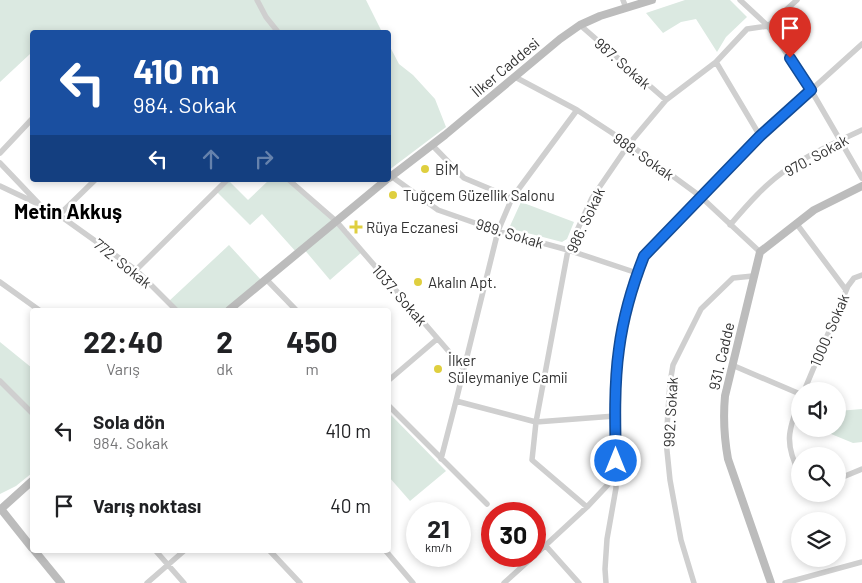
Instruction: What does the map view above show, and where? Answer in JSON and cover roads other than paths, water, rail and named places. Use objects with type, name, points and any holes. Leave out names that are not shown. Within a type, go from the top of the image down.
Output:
[{"type":"main road","name":"İlker Caddesi","points":[[391,176],[560,39],[580,25],[625,4],[652,0]]},
{"type":"main road","name":"İlker Caddesi","points":[[231,308],[384,182]]},
{"type":"main road","points":[[760,252],[814,210],[862,186]]},
{"type":"main road","name":"931. Cadde","points":[[760,252],[725,396],[723,416],[724,440],[728,459],[771,583]]},
{"type":"main road","points":[[30,483],[0,509],[30,545]]},
{"type":"main road","points":[[36,553],[61,583]]},
{"type":"street","points":[[257,0],[266,17],[276,30]]},
{"type":"street","points":[[740,0],[768,26],[811,90],[862,178]]},
{"type":"street","points":[[768,26],[797,0]]},
{"type":"street","name":"987. Sokak","points":[[580,25],[666,100]]},
{"type":"street","name":"986. Sokak","points":[[587,507],[532,460],[536,422],[568,250],[592,198],[629,144],[666,100],[716,62],[747,29],[768,26]]},
{"type":"street","points":[[606,583],[607,539],[613,512],[616,476],[615,416],[619,349],[637,273],[644,256],[760,136],[862,44]]},
{"type":"street","points":[[716,62],[760,136]]},
{"type":"street","name":"988. Sokak","points":[[515,77],[576,110],[629,144],[700,196],[760,252]]},
{"type":"street","points":[[441,459],[498,231],[512,198],[576,110]]},
{"type":"street","points":[[1,149],[30,121]]},
{"type":"street","name":"970. Sokak","points":[[730,225],[757,195],[789,168],[862,130]]},
{"type":"street","points":[[432,145],[464,178],[512,198]]},
{"type":"street","name":"772. Sokak","points":[[0,163],[40,205],[59,215],[136,270],[174,308]]},
{"type":"street","name":"989. Sokak","points":[[391,179],[438,210],[498,231],[568,250],[637,273]]},
{"type":"street","points":[[59,215],[93,182]]},
{"type":"street","points":[[136,270],[225,182]]},
{"type":"street","name":"1037. Sokak","points":[[291,182],[336,221],[464,369]]},
{"type":"street","points":[[0,186],[40,205]]},
{"type":"street","points":[[796,223],[846,290]]},
{"type":"street","name":"1000. Sokak","points":[[808,382],[846,290],[854,278],[862,275]]},
{"type":"street","name":"992. Sokak","points":[[694,583],[681,540],[670,480],[666,441],[673,365],[701,309],[733,278],[753,276]]},
{"type":"street","points":[[266,278],[294,308]]},
{"type":"street","points":[[0,282],[36,308]]},
{"type":"street","points":[[391,378],[437,339]]},
{"type":"street","points":[[732,365],[791,390]]},
{"type":"street","points":[[0,381],[30,411]]},
{"type":"street","points":[[456,401],[536,422],[615,416]]},
{"type":"street","points":[[391,408],[485,502]]},
{"type":"street","points":[[791,426],[789,435],[792,447]]},
{"type":"street","points":[[846,476],[862,469]]},
{"type":"street","points":[[579,583],[546,546],[616,476]]},
{"type":"street","points":[[158,553],[184,583]]},
{"type":"street","points":[[147,583],[182,553]]},
{"type":"street","points":[[272,553],[300,583]]},
{"type":"street","points":[[388,553],[413,583]]},
{"type":"street","points":[[785,583],[862,562]]},
{"type":"street","points":[[504,583],[522,567]]},
{"type":"place","name":"BİM","points":[[425,169]]},
{"type":"place","name":"Tuğçem Güzellik Salonu","points":[[393,195]]},
{"type":"place","name":"Rüya Eczanesi","points":[[356,227]]},
{"type":"place","name":"Akalın Apt.","points":[[418,282]]},
{"type":"place","name":"İlker Süleymaniye Camii","points":[[438,369]]},
{"type":"district","name":"Metin Akkuş","points":[[68,211]]}]
